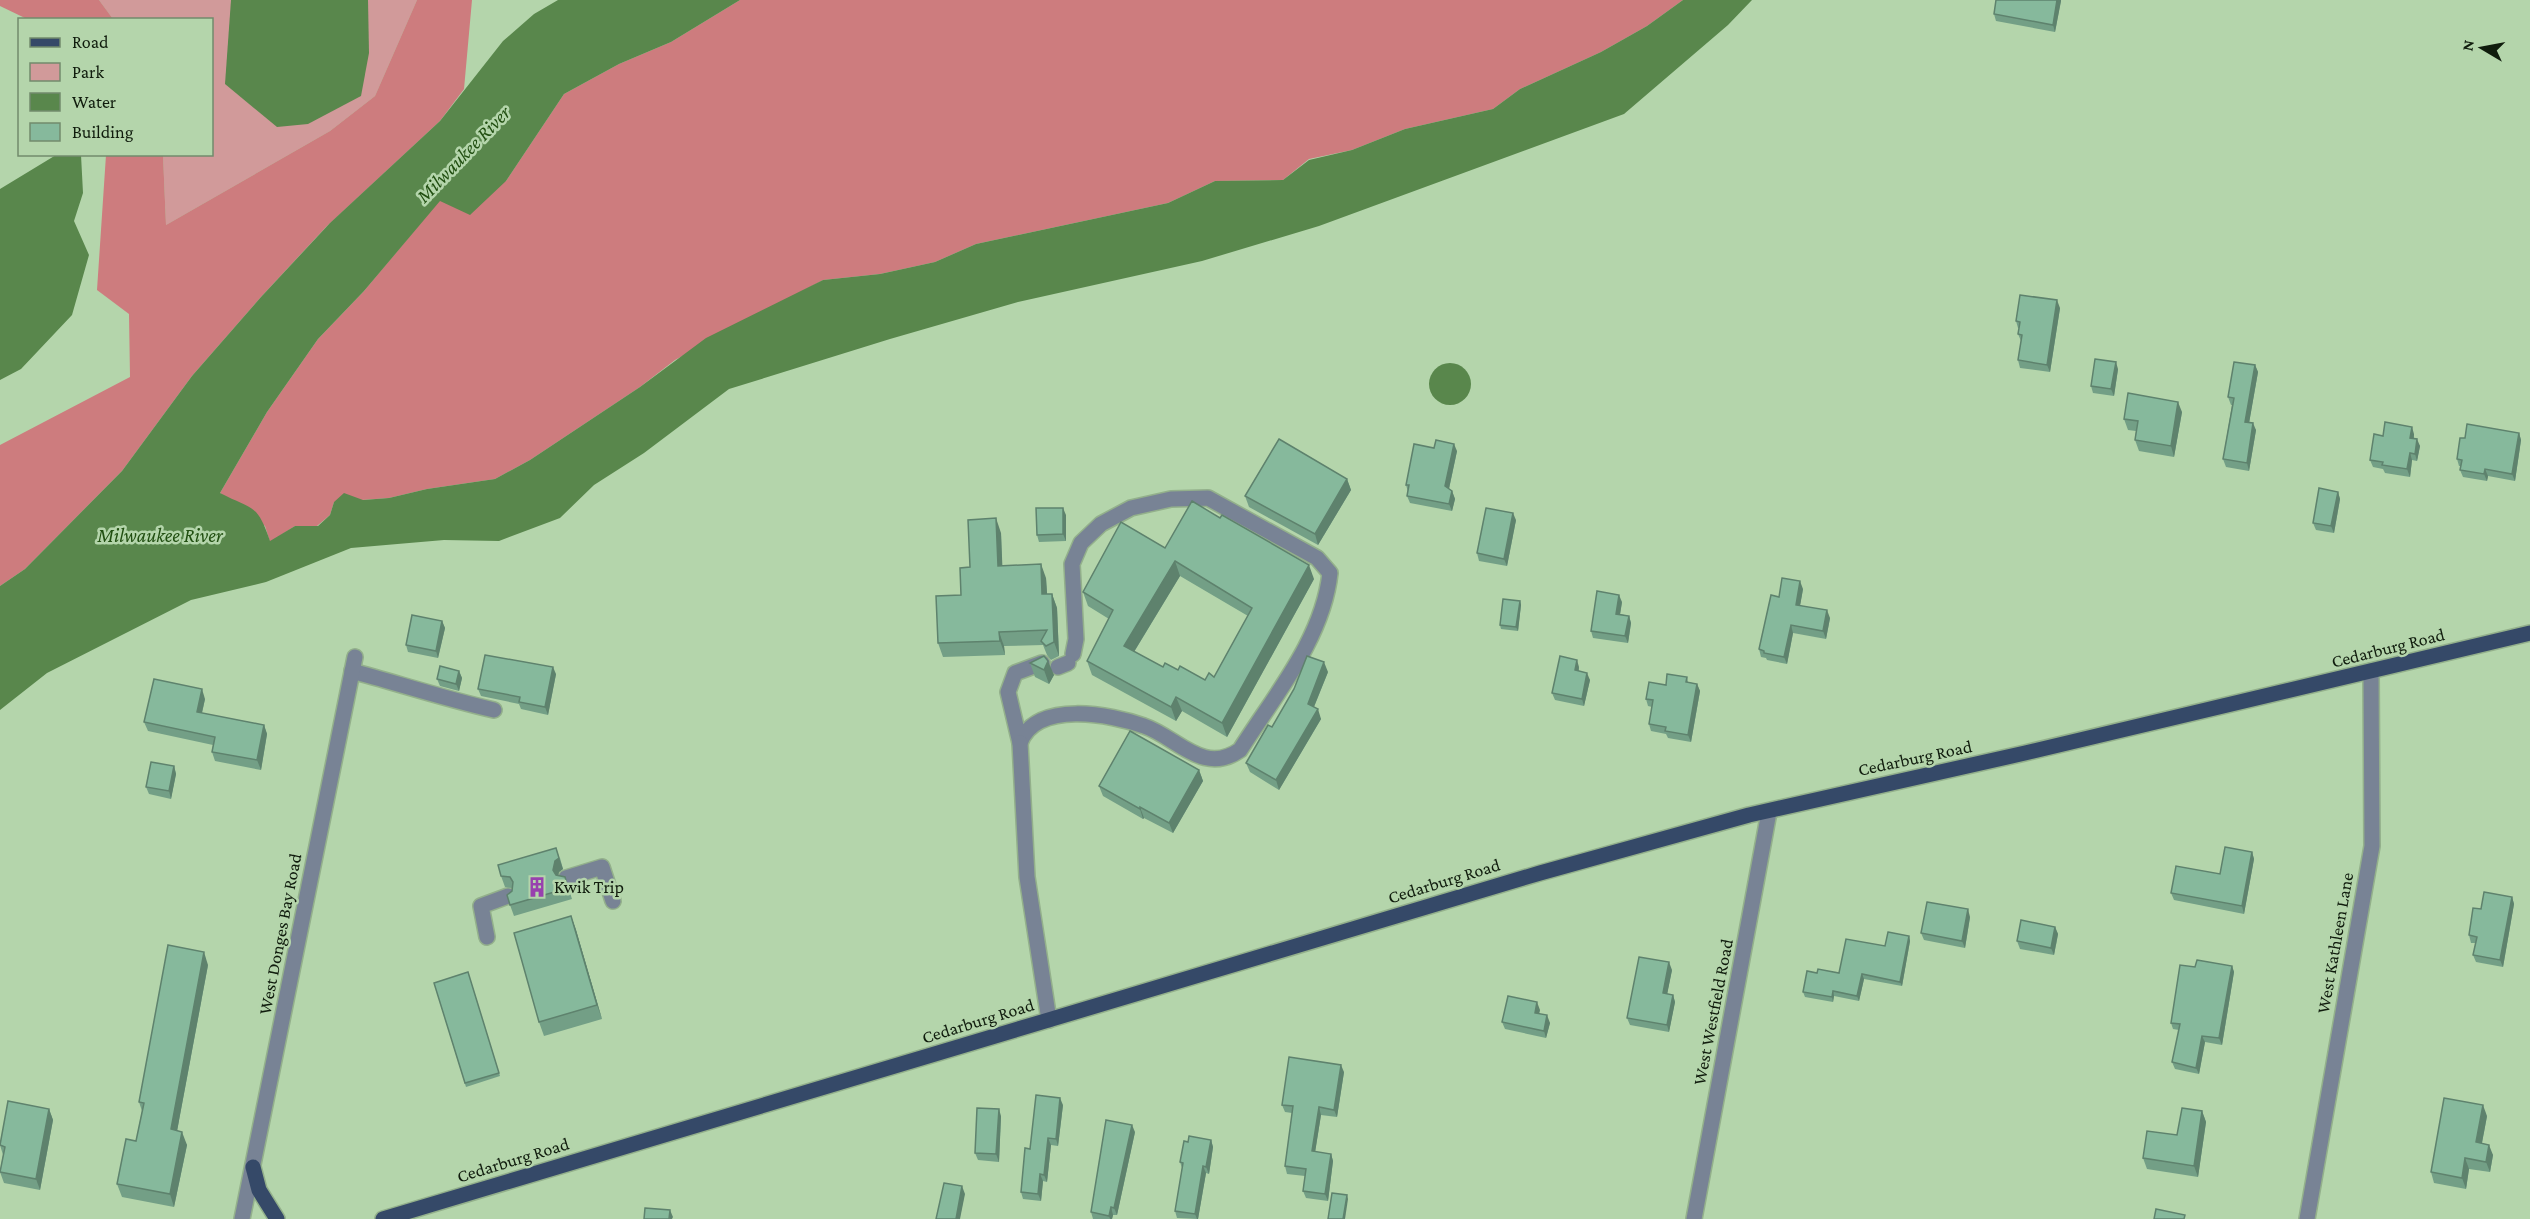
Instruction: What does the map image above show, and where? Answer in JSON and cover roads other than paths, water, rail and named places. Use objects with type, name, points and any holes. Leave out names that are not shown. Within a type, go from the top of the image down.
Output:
[{"type":"main road","name":"Cedarburg Road","points":[[383,1219],[1540,873],[1769,812],[2530,633]]},
{"type":"main road","points":[[253,1167],[263,1197],[277,1219]]},
{"type":"street","points":[[1020,743],[1024,732],[1050,716],[1085,713],[1145,726],[1195,754],[1215,759],[1228,758],[1240,750],[1305,649],[1328,592],[1330,573],[1317,558],[1208,498],[1171,499],[1131,508],[1101,524],[1081,543],[1072,564],[1076,639],[1067,661]]},
{"type":"street","points":[[1042,663],[1015,673],[1008,692],[1020,743],[1027,877],[1049,1020]]},
{"type":"street","name":"West Donges Bay Road","points":[[242,1219],[354,664],[443,698],[494,710]]},
{"type":"street","name":"West Kathleen Lane","points":[[2307,1219],[2372,846],[2371,672]]},
{"type":"street","name":"West Westfield Road","points":[[1694,1219],[1769,812]]},
{"type":"street","points":[[566,878],[602,867],[613,901]]},
{"type":"street","points":[[487,936],[481,906],[508,896]]},
{"type":"water","points":[[231,0],[368,0],[369,53],[361,96],[308,124],[277,127],[225,84]]},
{"type":"water","name":"Milwaukee River","points":[[558,0],[740,0],[671,42],[619,64],[564,94],[506,181],[470,215],[440,201],[364,291],[318,339],[267,412],[220,493],[252,509],[261,520],[270,541],[295,526],[318,526],[330,515],[334,502],[344,493],[363,500],[389,498],[427,489],[495,479],[530,460],[640,387],[706,338],[823,280],[880,274],[935,262],[976,244],[1168,203],[1215,181],[1283,180],[1309,160],[1352,150],[1405,129],[1493,109],[1520,89],[1601,52],[1647,26],[1683,0],[1752,0],[1728,25],[1624,114],[1319,226],[1202,261],[1018,302],[729,389],[644,453],[594,485],[560,518],[499,541],[444,540],[351,548],[266,582],[191,600],[47,673],[0,710],[0,586],[25,569],[122,471],[192,376],[261,297],[330,223],[440,121],[503,41],[534,14]]},
{"type":"water","points":[[54,156],[81,156],[83,193],[74,221],[89,255],[72,315],[21,369],[0,380],[0,189]]},
{"type":"water","points":[[1450,363],[1458,364],[1465,369],[1470,376],[1470,392],[1465,399],[1458,404],[1450,405],[1442,404],[1435,399],[1430,392],[1429,384],[1430,376],[1435,369],[1442,364]]},
{"type":"place","name":"Kwik Trip","points":[[537,887]]}]
